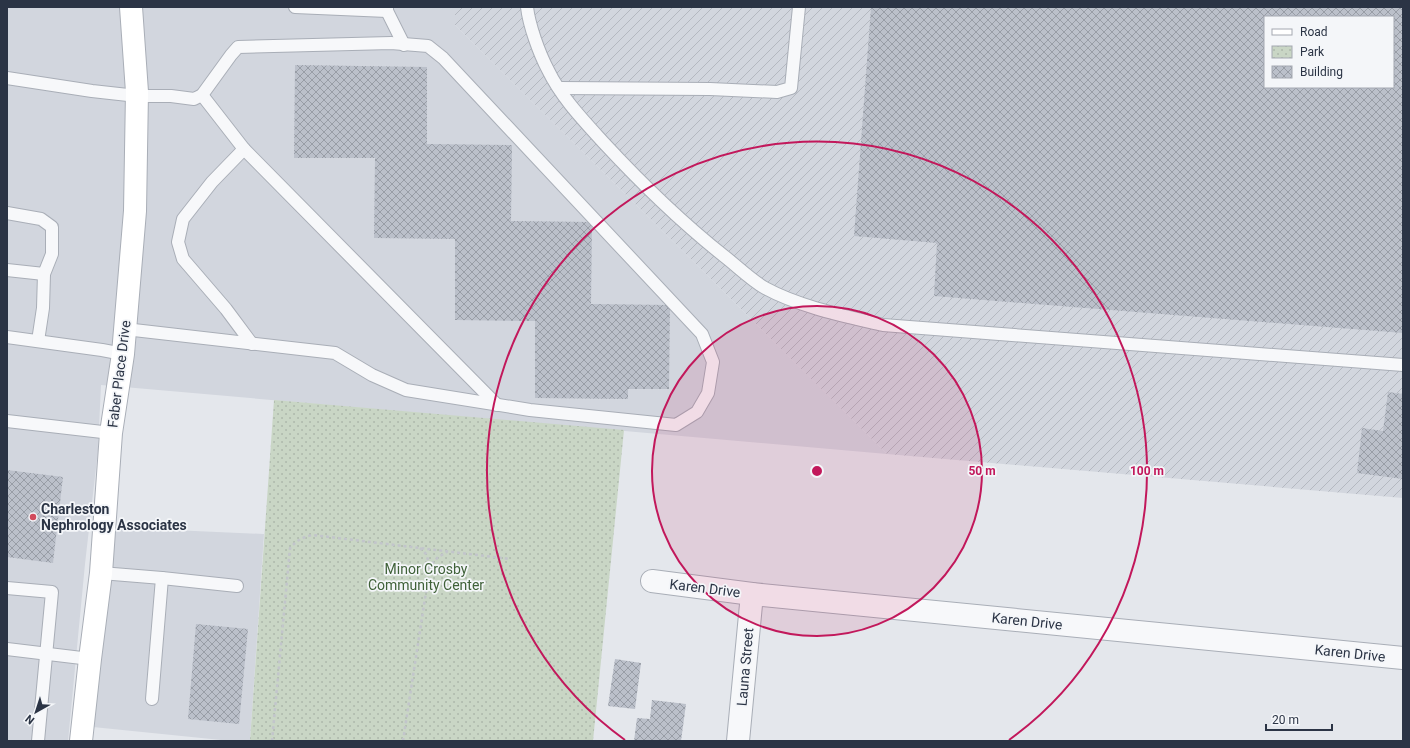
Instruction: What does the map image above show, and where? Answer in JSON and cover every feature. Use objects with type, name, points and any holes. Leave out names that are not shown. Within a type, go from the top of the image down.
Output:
[{"type":"street","name":"Faber Place Drive","points":[[82,741],[90,659],[101,573],[112,433],[123,354],[135,211],[137,96],[131,7]]},
{"type":"street","name":"Karen Drive","points":[[652,581],[752,594],[1403,658]]},
{"type":"street","name":"Launa Street","points":[[738,741],[752,594]]},
{"type":"lane","points":[[295,7],[387,9],[404,44]]},
{"type":"lane","points":[[527,7],[529,21],[548,70],[576,112],[630,170],[698,236],[765,287],[802,303],[840,315],[883,325],[1403,365]]},
{"type":"lane","points":[[559,88],[710,89],[777,92],[791,88],[799,7]]},
{"type":"lane","points":[[7,78],[92,91],[137,96],[171,96],[194,99],[202,95],[238,47],[391,43],[428,46],[443,58],[702,334],[713,362],[708,393],[697,412],[676,425],[530,410],[406,390],[372,375],[335,353],[125,329]]},
{"type":"lane","points":[[202,95],[244,149],[497,405]]},
{"type":"lane","points":[[244,149],[212,182],[183,219],[178,242],[183,259],[194,274],[226,309],[252,344]]},
{"type":"lane","points":[[7,213],[41,219],[52,227],[52,254],[44,274],[43,308],[38,342]]},
{"type":"lane","points":[[7,270],[44,274]]},
{"type":"lane","points":[[7,337],[123,354]]},
{"type":"lane","points":[[7,421],[112,433]]},
{"type":"lane","points":[[101,573],[237,586]]},
{"type":"lane","points":[[152,699],[162,578]]},
{"type":"lane","points":[[7,588],[52,592],[38,741]]},
{"type":"lane","points":[[7,649],[90,659]]},
{"type":"path","points":[[272,741],[290,548],[295,543],[304,537],[313,535],[510,559]]},
{"type":"path","points":[[403,741],[430,566],[426,554],[420,548]]},
{"type":"path","points":[[430,566],[438,557],[447,551]]},
{"type":"shaded area","points":[[7,7],[455,7],[455,25],[887,454],[101,385],[98,450],[85,564],[68,741],[7,741]]},
{"type":"shaded area","points":[[455,7],[1403,7],[1403,498],[887,454],[455,25]]},
{"type":"shaded area","points":[[105,527],[264,534],[250,741],[231,741],[83,726]]},
{"type":"green space","name":"Minor Crosby Community Center","points":[[274,400],[624,430],[593,741],[250,741]]},
{"type":"building","points":[[871,7],[1403,7],[1403,333],[934,296],[937,243],[854,236]]},
{"type":"building","points":[[295,65],[427,67],[427,144],[512,145],[511,221],[592,222],[591,304],[670,305],[669,389],[628,389],[628,399],[535,398],[535,321],[455,320],[455,239],[374,238],[375,158],[294,158]]},
{"type":"building","points":[[1388,392],[1403,394],[1403,479],[1357,473],[1362,428],[1383,431]]},
{"type":"building","name":"Charleston Nephrology Associates","points":[[7,470],[63,477],[53,563],[7,557]]},
{"type":"building","points":[[196,624],[248,629],[239,724],[188,719]]},
{"type":"building","points":[[615,659],[641,663],[635,709],[608,706]]},
{"type":"building","points":[[652,700],[686,704],[681,741],[634,741],[637,718],[650,719]]},
{"type":"place","name":"Charleston Nephrology Associates","points":[[33,517]]}]
